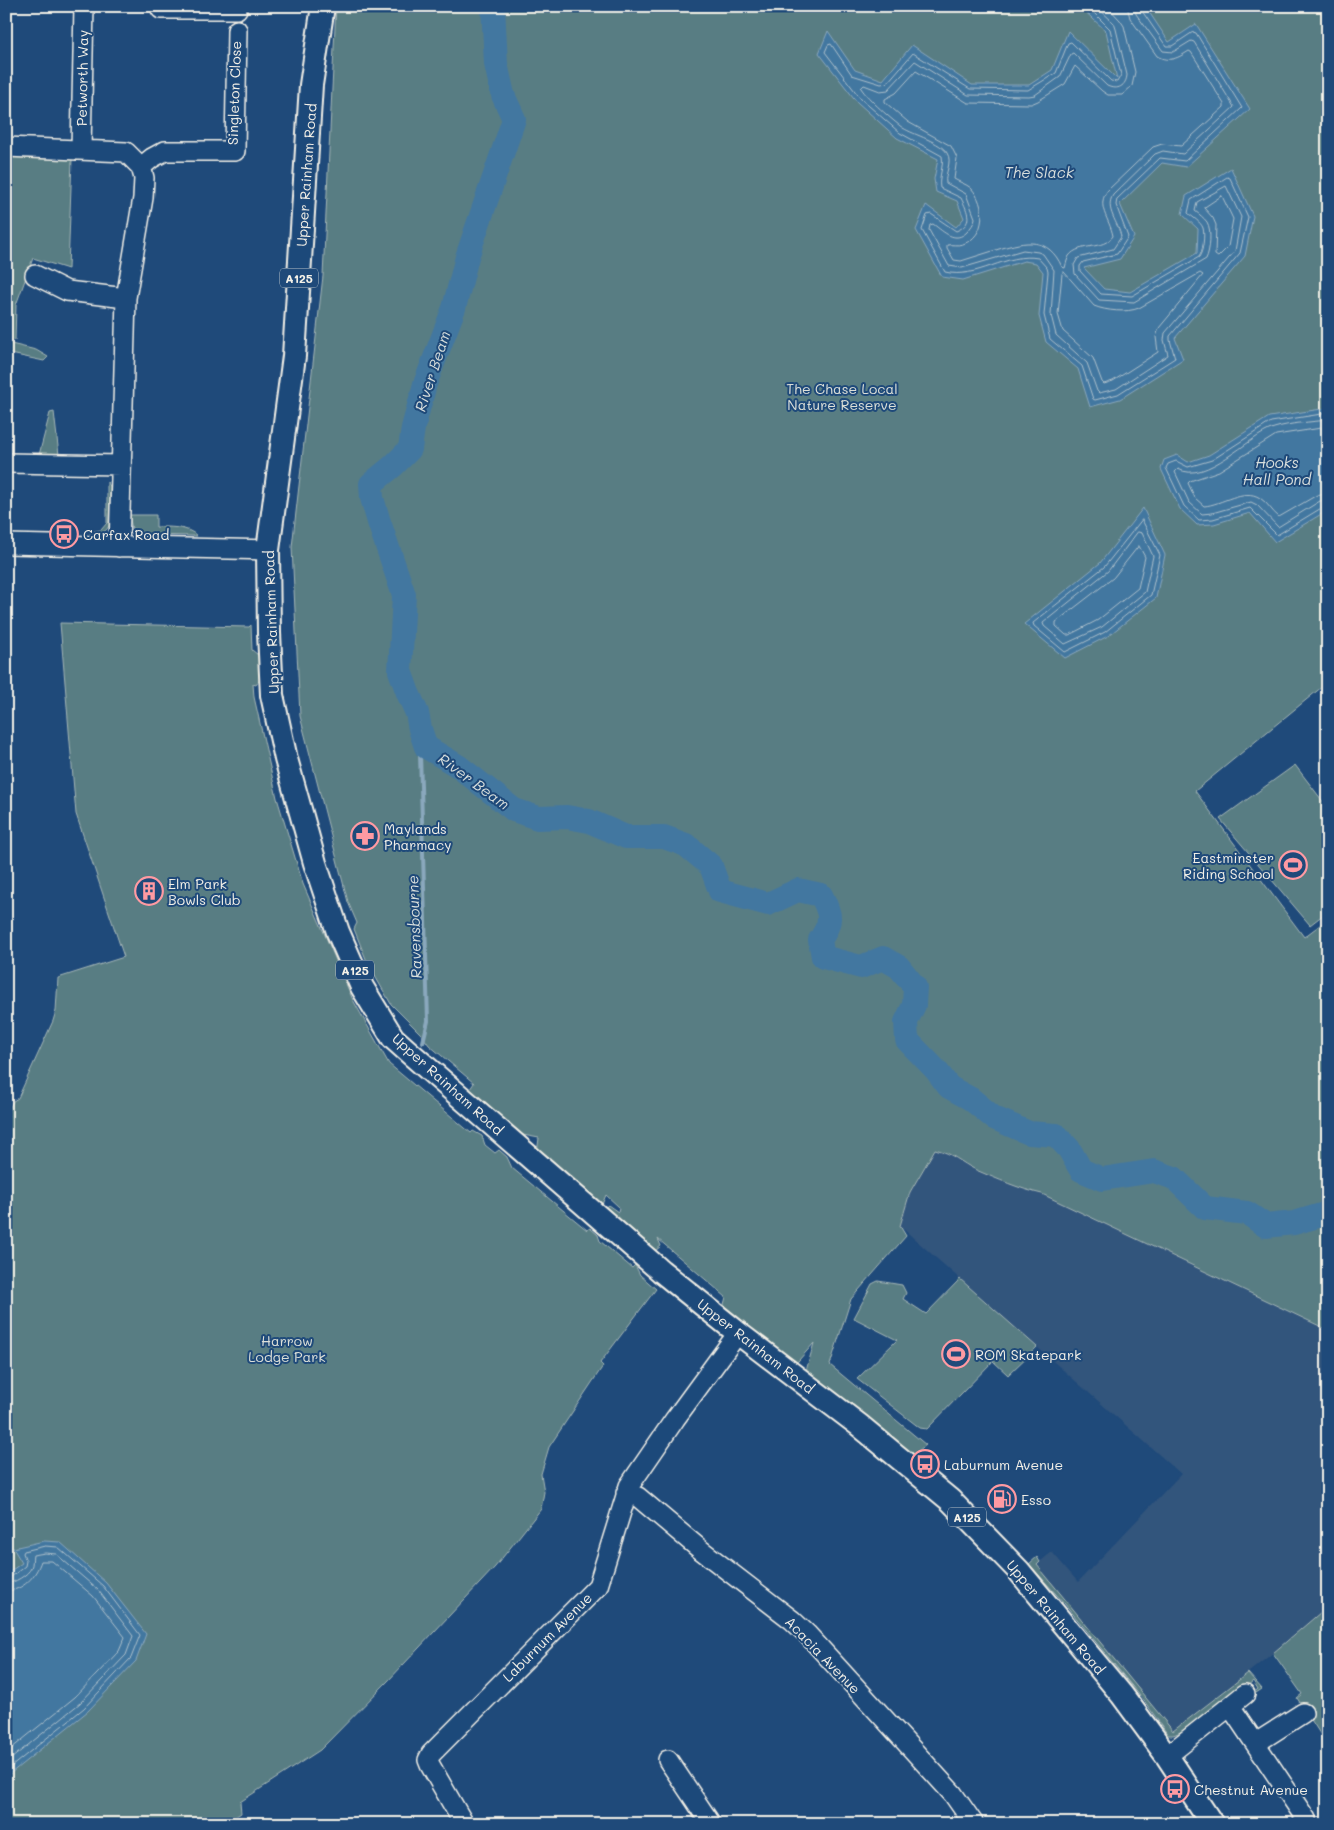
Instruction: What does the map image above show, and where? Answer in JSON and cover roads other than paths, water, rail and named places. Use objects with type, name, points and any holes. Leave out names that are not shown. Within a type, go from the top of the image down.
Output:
[{"type":"main road","name":"Upper Rainham Road","points":[[323,6],[311,85],[294,356],[268,550],[269,633],[272,695],[281,737],[317,872],[338,932],[362,987],[393,1038],[411,1054],[660,1271],[858,1425],[950,1500],[1019,1571],[1122,1695],[1167,1756],[1212,1824]]},
{"type":"street","name":"Petworth Way","points":[[81,149],[84,6]]},
{"type":"street","points":[[161,9],[237,9],[237,6]]},
{"type":"street","name":"Singleton Close","points":[[142,167],[152,158],[165,151],[235,151],[237,30]]},
{"type":"street","points":[[6,147],[126,152],[142,167],[144,178],[143,198],[126,298],[119,546]]},
{"type":"street","points":[[35,275],[67,291],[126,298]]},
{"type":"street","points":[[6,463],[121,465]]},
{"type":"street","points":[[6,544],[268,550]]},
{"type":"street","name":"Laburnum Avenue","points":[[464,1824],[430,1765],[428,1760],[431,1754],[598,1586],[626,1493],[675,1419],[738,1333]]},
{"type":"street","name":"Acacia Avenue","points":[[626,1493],[638,1497],[807,1634],[952,1794],[974,1824]]},
{"type":"street","points":[[1167,1756],[1245,1694]]},
{"type":"street","points":[[1230,1706],[1306,1819]]},
{"type":"street","points":[[1256,1743],[1302,1713]]},
{"type":"street","points":[[668,1760],[711,1824]]},
{"type":"water","name":"The Slack","points":[[1079,6],[1145,6],[1169,42],[1196,24],[1250,109],[1186,167],[1162,163],[1120,204],[1134,237],[1120,259],[1084,268],[1104,289],[1130,292],[1197,253],[1198,229],[1182,214],[1186,196],[1231,168],[1253,216],[1245,256],[1175,338],[1183,359],[1120,399],[1090,407],[1078,369],[1046,342],[1039,316],[1043,272],[1036,263],[1024,261],[963,280],[942,277],[916,230],[926,205],[956,227],[964,218],[957,201],[936,192],[934,179],[938,159],[897,138],[857,102],[819,53],[828,31],[855,70],[883,80],[912,45],[972,85],[1029,85],[1052,70],[1068,31],[1117,79],[1106,31]]},
{"type":"water","name":"Hooks Hall Pond","points":[[1328,408],[1328,510],[1275,542],[1250,513],[1214,524],[1197,525],[1180,509],[1161,469],[1164,460],[1177,455],[1188,462],[1209,455],[1269,417]]},
{"type":"water","points":[[1143,508],[1165,555],[1156,598],[1108,636],[1065,658],[1024,624],[1100,563]]},
{"type":"water","points":[[44,1541],[60,1542],[106,1583],[146,1634],[136,1661],[88,1711],[6,1777],[6,1574],[22,1563],[13,1548]]},
{"type":"waterway","name":"River Beam","points":[[493,6],[496,64],[503,95],[514,119],[467,257],[454,308],[425,384],[413,428],[410,449],[371,484],[372,498],[379,522],[404,595],[400,671],[417,713],[426,747],[458,766],[514,810],[538,818],[567,817],[589,821],[626,837],[664,837],[686,845],[711,866],[720,891],[768,904],[798,890],[821,895],[829,913],[829,922],[820,940],[823,957],[861,967],[883,958],[899,967],[915,987],[914,1005],[906,1022],[907,1040],[936,1070],[949,1087],[971,1099],[994,1118],[1029,1133],[1056,1135],[1069,1149],[1081,1170],[1102,1179],[1154,1171],[1174,1178],[1205,1208],[1247,1213],[1266,1226],[1294,1223],[1328,1213]]},
{"type":"waterway","name":"Ravensbourne","points":[[419,720],[428,1021],[423,1042]]},
{"type":"place","name":"Carfax Road","points":[[64,534]]},
{"type":"place","name":"Maylands Pharmacy","points":[[365,836]]},
{"type":"place","name":"Eastminster Riding School","points":[[1293,865]]},
{"type":"place","name":"Elm Park Bowls Club","points":[[149,891]]},
{"type":"place","name":"ROM Skatepark","points":[[956,1354]]},
{"type":"place","name":"Laburnum Avenue","points":[[925,1464]]},
{"type":"place","name":"Esso","points":[[1002,1499]]},
{"type":"place","name":"Chestnut Avenue","points":[[1175,1789]]},
{"type":"park label","name":"The Chase Local Nature Reserve","points":[[842,396]]},
{"type":"park label","name":"Harrow Lodge Park","points":[[287,1348]]}]
